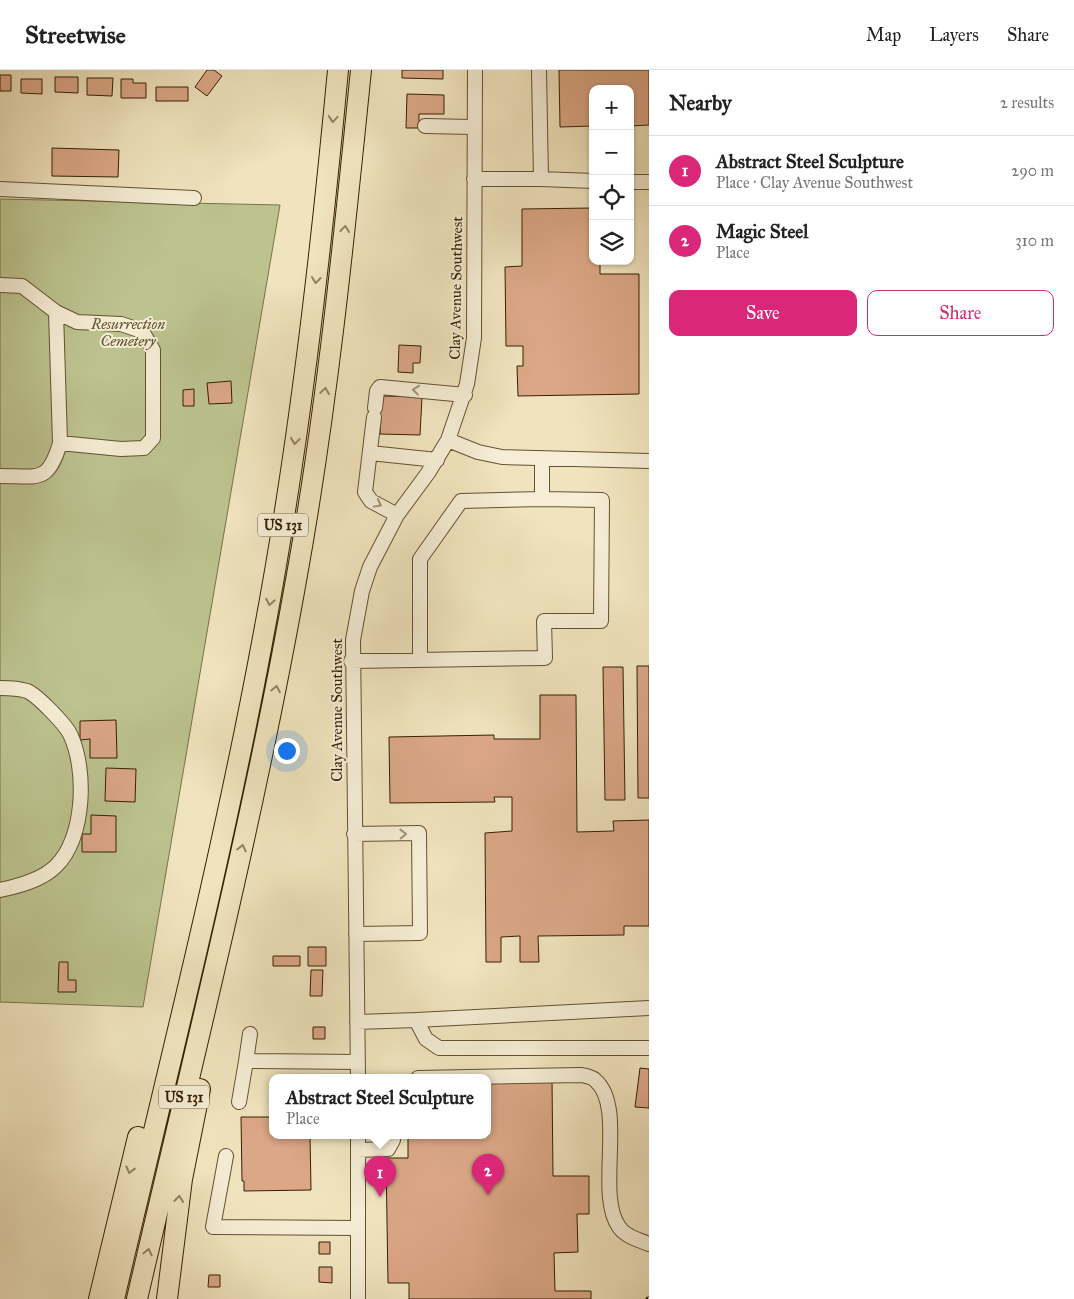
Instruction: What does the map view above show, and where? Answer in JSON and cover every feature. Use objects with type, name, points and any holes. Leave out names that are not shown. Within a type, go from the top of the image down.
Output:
[{"type":"highway","name":"US 131","points":[[114,1299],[191,974],[240,755],[264,633],[288,495],[312,321],[338,70]]},
{"type":"highway","name":"US 131","points":[[137,1299],[232,896],[276,692],[314,472],[345,234],[362,70]]},
{"type":"highway","points":[[167,1299],[182,1179],[205,1066],[232,896]]},
{"type":"highway","points":[[99,1299],[155,1076],[191,974]]},
{"type":"street","name":"Clay Avenue Southwest","points":[[358,1074],[352,661],[355,620],[362,591],[381,543],[397,514],[437,460],[448,440],[464,396],[474,338],[473,127],[475,70]]},
{"type":"street","points":[[539,70],[541,179]]},
{"type":"street","points":[[425,126],[473,127]]},
{"type":"street","points":[[474,178],[589,181]]},
{"type":"street","points":[[634,182],[649,182]]},
{"type":"street","points":[[0,189],[194,198]]},
{"type":"street","points":[[0,285],[22,286],[56,312],[77,322],[121,324],[142,331],[153,350],[153,438],[144,448],[121,449],[60,443]]},
{"type":"street","points":[[0,476],[33,476],[47,472],[54,464],[60,443],[56,312]]},
{"type":"street","points":[[397,514],[371,501],[365,492],[377,390],[380,387],[464,396]]},
{"type":"street","points":[[448,440],[478,452],[542,459],[649,461]]},
{"type":"street","points":[[370,453],[437,460]]},
{"type":"street","points":[[542,459],[542,499]]},
{"type":"street","points":[[352,661],[420,660],[545,658],[544,622],[601,621],[602,500],[461,501],[420,559],[420,660]]},
{"type":"street","points":[[0,688],[28,692],[50,711],[70,733],[78,761],[82,794],[78,819],[69,846],[56,866],[18,886],[0,890]]},
{"type":"street","points":[[354,834],[419,834],[420,933],[356,934]]},
{"type":"street","points":[[357,1022],[649,1008]]},
{"type":"street","points":[[416,1020],[426,1039],[439,1048],[649,1048]]},
{"type":"street","points":[[239,1102],[250,1034]]},
{"type":"street","points":[[246,1061],[358,1062]]},
{"type":"street","points":[[491,1077],[581,1075],[594,1079],[608,1100],[612,1209],[620,1228],[633,1238],[649,1244]]},
{"type":"street","points":[[358,1139],[358,1299]]},
{"type":"street","points":[[358,1150],[388,1149],[393,1139]]},
{"type":"street","points":[[226,1156],[213,1227],[358,1228]]},
{"type":"green space","name":"Resurrection Cemetery","points":[[0,199],[280,205],[143,1007],[0,1002]]},
{"type":"building","points":[[207,70],[214,70],[222,76],[207,96],[195,87]]},
{"type":"building","points":[[402,70],[443,70],[443,79],[402,78]]},
{"type":"building","points":[[559,70],[649,70],[649,125],[634,126],[634,85],[589,85],[589,126],[560,127]]},
{"type":"building","points":[[0,75],[11,75],[11,91],[0,91]]},
{"type":"building","points":[[55,77],[78,77],[78,93],[55,92]]},
{"type":"building","points":[[87,78],[113,78],[112,96],[87,95]]},
{"type":"building","points":[[21,79],[42,79],[42,94],[21,93]]},
{"type":"building","points":[[121,79],[133,79],[133,83],[146,83],[146,98],[121,98]]},
{"type":"building","points":[[156,87],[188,87],[188,101],[156,101]]},
{"type":"building","points":[[407,94],[444,95],[444,114],[419,114],[419,128],[406,128]]},
{"type":"building","points":[[52,148],[119,150],[118,177],[52,176]]},
{"type":"building","points":[[589,208],[589,265],[600,265],[600,274],[639,274],[639,394],[518,396],[517,366],[523,366],[523,346],[506,346],[505,267],[522,266],[522,209]]},
{"type":"building","points":[[399,345],[421,346],[420,363],[413,363],[413,373],[398,372]]},
{"type":"building","points":[[231,381],[232,403],[209,404],[207,383]]},
{"type":"building","points":[[194,389],[194,406],[183,406],[183,390]]},
{"type":"building","points":[[382,396],[422,397],[420,435],[380,434],[381,417],[372,417]]},
{"type":"building","points":[[637,666],[649,666],[649,798],[638,798]]},
{"type":"building","points":[[603,667],[623,667],[625,800],[605,800]]},
{"type":"building","points":[[540,695],[576,695],[577,832],[614,831],[613,821],[649,820],[649,926],[624,926],[624,935],[538,936],[539,962],[520,962],[520,936],[501,937],[501,962],[486,962],[485,833],[512,831],[512,797],[494,797],[495,802],[390,803],[389,737],[494,735],[494,739],[540,739]]},
{"type":"building","points":[[116,720],[117,758],[90,758],[90,739],[80,740],[80,721]]},
{"type":"building","points":[[106,768],[136,769],[135,802],[105,801]]},
{"type":"building","points":[[91,815],[116,816],[116,852],[82,852],[82,834],[91,834]]},
{"type":"building","points":[[308,947],[326,947],[326,966],[308,966]]},
{"type":"building","points":[[273,956],[300,956],[300,966],[273,966]]},
{"type":"building","points":[[59,962],[68,962],[68,980],[76,980],[76,992],[58,992]]},
{"type":"building","points":[[311,970],[323,970],[322,996],[310,996]]},
{"type":"building","points":[[313,1027],[325,1027],[325,1039],[313,1039]]},
{"type":"building","points":[[640,1068],[649,1069],[649,1108],[635,1107]]},
{"type":"building","points":[[552,1080],[553,1176],[589,1176],[589,1214],[577,1214],[578,1252],[554,1253],[555,1291],[591,1291],[591,1299],[409,1299],[409,1283],[388,1283],[386,1158],[408,1158],[408,1139],[491,1139],[491,1082]]},
{"type":"building","points":[[241,1117],[269,1117],[269,1139],[310,1139],[311,1190],[244,1191],[244,1181],[242,1181]]},
{"type":"building","points":[[319,1242],[330,1242],[330,1254],[319,1254]]},
{"type":"building","points":[[319,1267],[332,1267],[332,1283],[319,1282]]},
{"type":"building","points":[[209,1275],[220,1275],[220,1287],[208,1287]]},
{"type":"place","name":"Magic Steel","points":[[488,1195]]},
{"type":"place","name":"Abstract Steel Sculpture","points":[[380,1197]]}]
